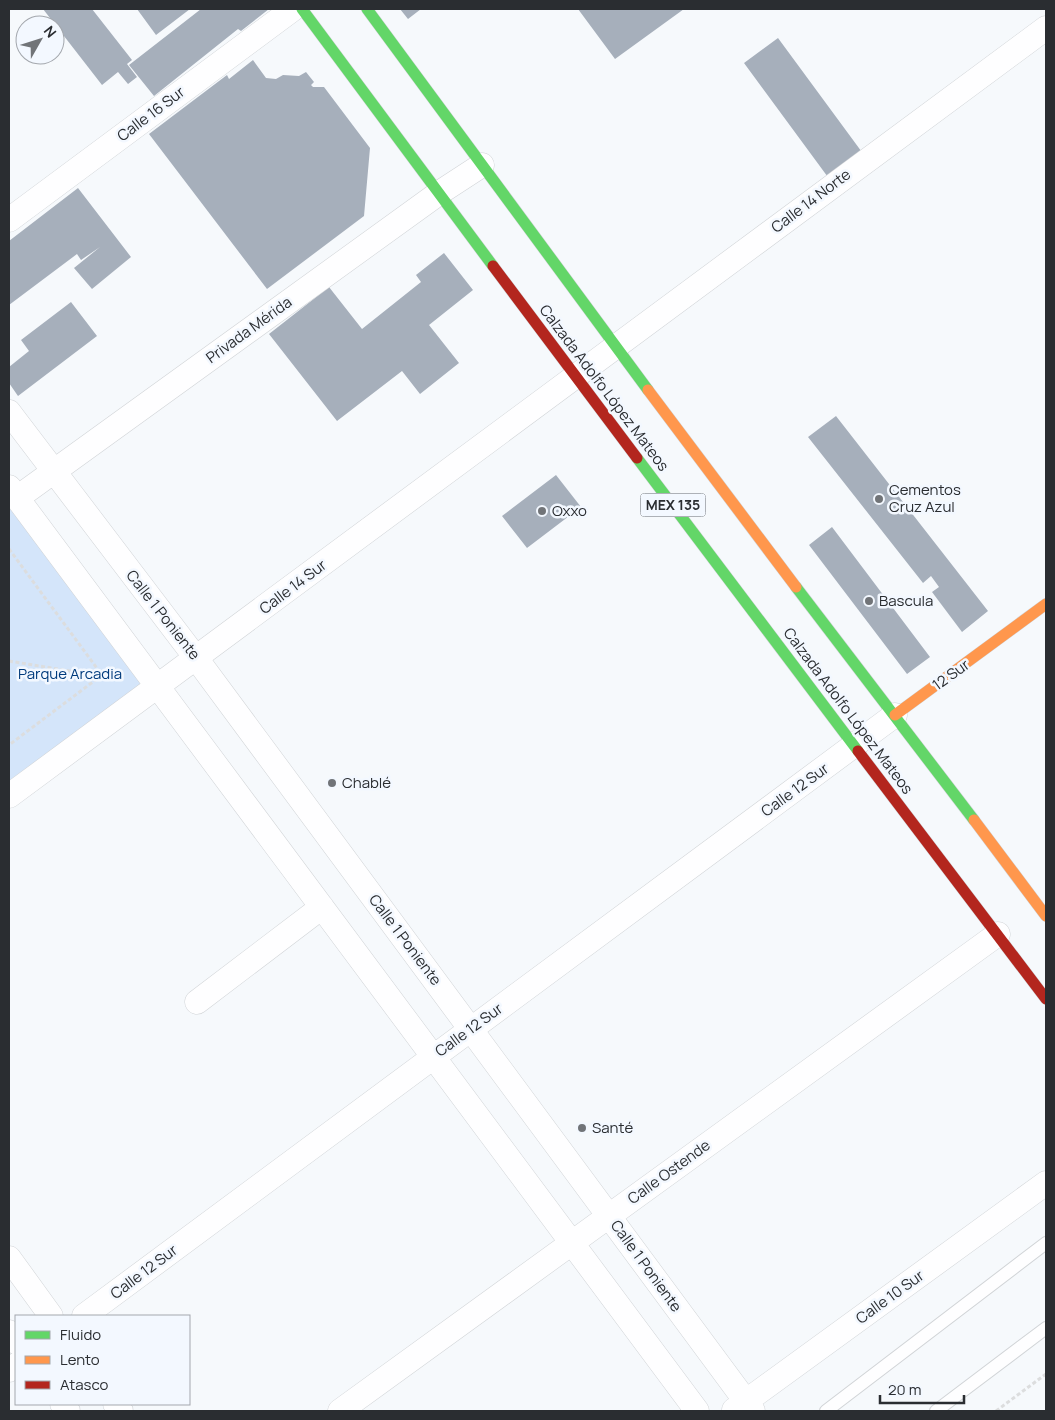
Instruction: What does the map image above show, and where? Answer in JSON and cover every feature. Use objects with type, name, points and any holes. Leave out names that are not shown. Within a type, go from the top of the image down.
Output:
[{"type":"main road","name":"MEX 135","points":[[367,9],[615,347],[1046,916]]},
{"type":"main road","name":"Calzada Adolfo López Mateos","points":[[292,10],[439,193],[1046,999]]},
{"type":"main road","name":"12 Sur","points":[[895,715],[1046,604]]},
{"type":"street","name":"Calle 16 Sur","points":[[9,220],[292,10]]},
{"type":"street","name":"Calle 14 Norte","points":[[576,377],[1046,28]]},
{"type":"street","name":"Privada Mérida","points":[[13,492],[53,472],[439,193],[482,165]]},
{"type":"street","name":"Calle 14 Sur","points":[[9,796],[576,377]]},
{"type":"street","name":"Calle 1 Poniente","points":[[9,412],[196,658],[471,1028],[609,1216],[744,1408]]},
{"type":"street","points":[[13,492],[697,1411]]},
{"type":"street","name":"12 Sur","points":[[855,746],[895,715]]},
{"type":"street","name":"Calle 12 Sur","points":[[85,1315],[471,1028],[855,746]]},
{"type":"street","points":[[197,1002],[322,908]]},
{"type":"street","name":"Calle Ostende","points":[[340,1411],[998,934]]},
{"type":"street","name":"Calle 10 Sur","points":[[744,1408],[1046,1183]]},
{"type":"street","points":[[9,1258],[50,1315]]},
{"type":"lane","points":[[826,1411],[1046,1243]]},
{"type":"lane","points":[[936,1411],[1046,1328]]},
{"type":"path","points":[[9,549],[102,675]]},
{"type":"path","points":[[9,660],[102,675],[158,687]]},
{"type":"path","points":[[9,745],[102,675]]},
{"type":"path","points":[[996,1411],[1046,1374]]},
{"type":"green space","name":"Parque Arcadia","points":[[9,486],[158,687],[9,796]]},
{"type":"building","points":[[43,9],[92,9],[132,60],[127,64],[137,77],[128,84],[118,72],[102,85],[65,37],[65,15],[48,15]]},
{"type":"building","points":[[137,9],[190,9],[156,35]]},
{"type":"building","points":[[201,9],[269,9],[241,31],[238,29],[154,96],[129,65]]},
{"type":"building","points":[[400,9],[421,9],[408,19]]},
{"type":"building","points":[[578,9],[684,9],[615,59]]},
{"type":"building","points":[[778,38],[867,159],[833,184],[744,63]]},
{"type":"building","points":[[253,60],[266,78],[276,79],[283,75],[299,76],[306,72],[314,82],[311,85],[313,87],[324,87],[370,148],[364,216],[267,289],[149,134],[227,75],[229,79]]},
{"type":"building","points":[[78,188],[131,257],[92,289],[74,268],[100,247],[81,260],[77,254],[9,305],[9,241]]},
{"type":"building","points":[[444,253],[473,290],[429,325],[459,363],[420,394],[402,371],[337,421],[269,334],[329,287],[362,329],[421,282],[416,275]]},
{"type":"building","points":[[71,302],[97,336],[18,396],[9,383],[9,367],[29,351],[21,340]]},
{"type":"building","name":"Cementos Cruz Azul","points":[[836,416],[988,611],[962,632],[932,592],[939,587],[931,576],[923,583],[808,437]]},
{"type":"building","name":"Oxxo","points":[[556,475],[581,507],[527,548],[502,516]]},
{"type":"building","name":"Bascula","points":[[832,527],[930,657],[907,674],[809,545]]},
{"type":"traffic: fast","points":[[302,9],[493,266]]},
{"type":"traffic: fast","points":[[367,9],[648,390]]},
{"type":"traffic: fast","points":[[637,458],[858,751]]},
{"type":"traffic: fast","points":[[796,587],[974,820]]},
{"type":"traffic: slow","points":[[648,390],[796,587]]},
{"type":"traffic: slow","points":[[895,715],[1046,604]]},
{"type":"traffic: slow","points":[[974,820],[1046,916]]},
{"type":"traffic: jam","points":[[493,266],[637,458]]},
{"type":"traffic: jam","points":[[858,751],[1046,999]]},
{"type":"place","name":"Cementos Cruz Azul","points":[[879,499]]},
{"type":"place","name":"Oxxo","points":[[542,511]]},
{"type":"place","name":"Bascula","points":[[869,601]]},
{"type":"place","name":"Chablé","points":[[332,783]]},
{"type":"place","name":"Santé","points":[[582,1128]]}]
